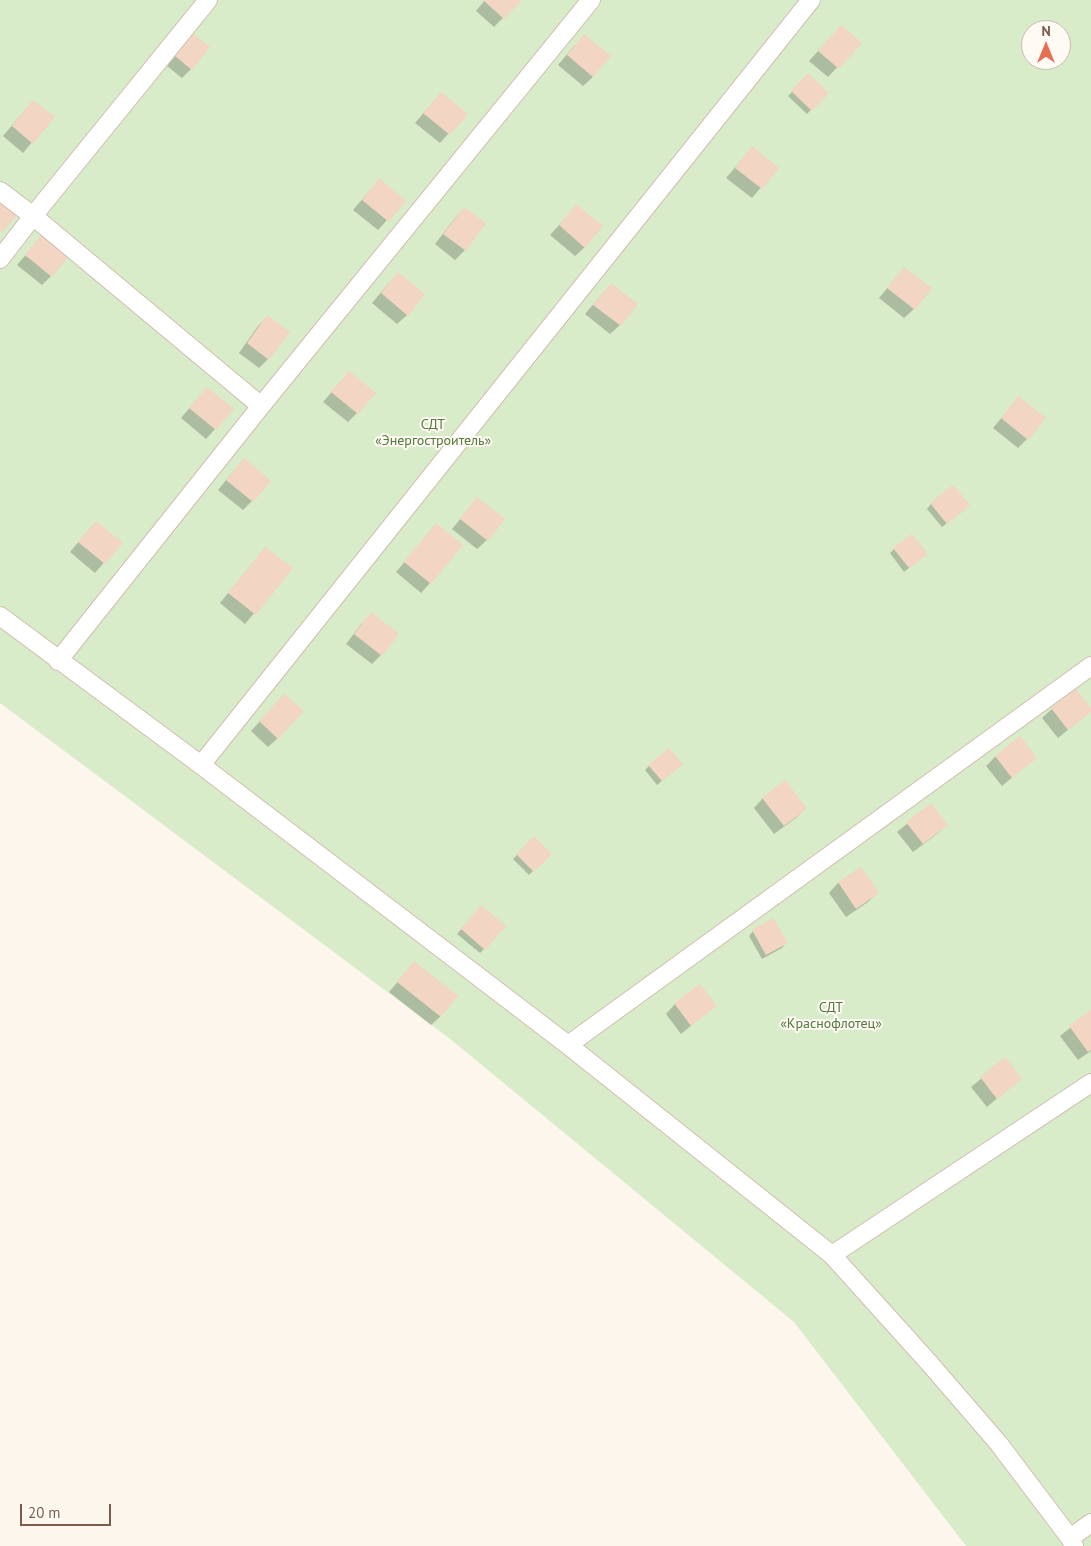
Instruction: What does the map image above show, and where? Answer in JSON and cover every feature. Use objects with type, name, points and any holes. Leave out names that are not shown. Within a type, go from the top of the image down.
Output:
[{"type":"lane","points":[[0,259],[208,0]]},
{"type":"lane","points":[[58,661],[261,406],[591,0]]},
{"type":"lane","points":[[201,765],[811,0]]},
{"type":"lane","points":[[0,191],[33,216],[261,406]]},
{"type":"lane","points":[[0,616],[58,661],[201,765],[568,1045],[832,1255],[999,1444],[1072,1542],[1091,1523]]},
{"type":"lane","points":[[568,1045],[1091,666]]},
{"type":"lane","points":[[832,1255],[1091,1082]]},
{"type":"green space","name":"СДТ «Энергостроитель»","points":[[0,0],[1091,0],[1091,1546],[966,1546],[794,1322],[449,1038],[0,703]]},
{"type":"building","points":[[483,0],[522,0],[504,19]]},
{"type":"building","points":[[841,25],[862,43],[839,69],[818,51]]},
{"type":"building","points":[[193,34],[210,47],[192,70],[175,56]]},
{"type":"building","points":[[584,34],[611,56],[593,77],[567,55]]},
{"type":"building","points":[[808,73],[829,93],[812,111],[791,91]]},
{"type":"building","points":[[441,92],[468,114],[450,135],[423,113]]},
{"type":"building","points":[[33,100],[55,117],[33,144],[12,126]]},
{"type":"building","points":[[752,146],[779,168],[762,189],[735,168]]},
{"type":"building","points":[[379,178],[406,201],[389,222],[362,200]]},
{"type":"building","points":[[0,194],[20,211],[3,232],[0,230]]},
{"type":"building","points":[[576,204],[603,226],[585,248],[559,225]]},
{"type":"building","points":[[464,207],[486,223],[466,251],[443,234]]},
{"type":"building","points":[[43,233],[69,256],[52,277],[25,255]]},
{"type":"building","points":[[904,267],[932,288],[915,310],[887,288]]},
{"type":"building","points":[[398,272],[425,294],[408,316],[381,293]]},
{"type":"building","points":[[611,283],[638,304],[621,326],[593,305]]},
{"type":"building","points":[[267,315],[290,332],[269,360],[247,343]]},
{"type":"building","points":[[349,371],[376,393],[358,414],[331,392]]},
{"type":"building","points":[[207,387],[234,409],[216,430],[189,408]]},
{"type":"building","points":[[1018,396],[1046,418],[1028,440],[1001,418]]},
{"type":"building","points":[[244,458],[271,481],[253,502],[226,480]]},
{"type":"building","points":[[953,485],[970,505],[947,524],[930,503]]},
{"type":"building","points":[[477,497],[505,519],[488,541],[460,519]]},
{"type":"building","points":[[96,521],[123,543],[105,564],[78,542]]},
{"type":"building","points":[[436,523],[463,545],[431,584],[404,562]]},
{"type":"building","points":[[912,534],[928,554],[909,568],[893,548]]},
{"type":"building","points":[[265,547],[293,568],[256,615],[228,593]]},
{"type":"building","points":[[371,612],[399,634],[382,656],[354,634]]},
{"type":"building","points":[[1076,689],[1091,708],[1091,712],[1068,730],[1051,708]]},
{"type":"building","points":[[284,694],[304,711],[278,739],[259,721]]},
{"type":"building","points":[[1020,736],[1037,758],[1012,778],[995,756]]},
{"type":"building","points":[[669,748],[683,764],[662,781],[648,765]]},
{"type":"building","points":[[785,780],[807,809],[784,826],[762,798]]},
{"type":"building","points":[[931,803],[948,825],[923,844],[906,822]]},
{"type":"building","points":[[534,836],[552,854],[534,872],[516,854]]},
{"type":"building","points":[[861,867],[879,893],[856,909],[838,882]]},
{"type":"building","points":[[481,905],[506,926],[485,950],[461,929]]},
{"type":"building","points":[[773,918],[788,943],[766,955],[752,930]]},
{"type":"building","points":[[414,961],[458,996],[441,1017],[397,982]]},
{"type":"building","points":[[700,984],[717,1006],[691,1026],[674,1003]]},
{"type":"building","points":[[1091,1010],[1091,1050],[1088,1052],[1069,1026]]},
{"type":"building","points":[[1005,1057],[1022,1079],[997,1099],[980,1077]]},
{"type":"park label","name":"СДТ «Краснофлотец»","points":[[831,1016]]}]
